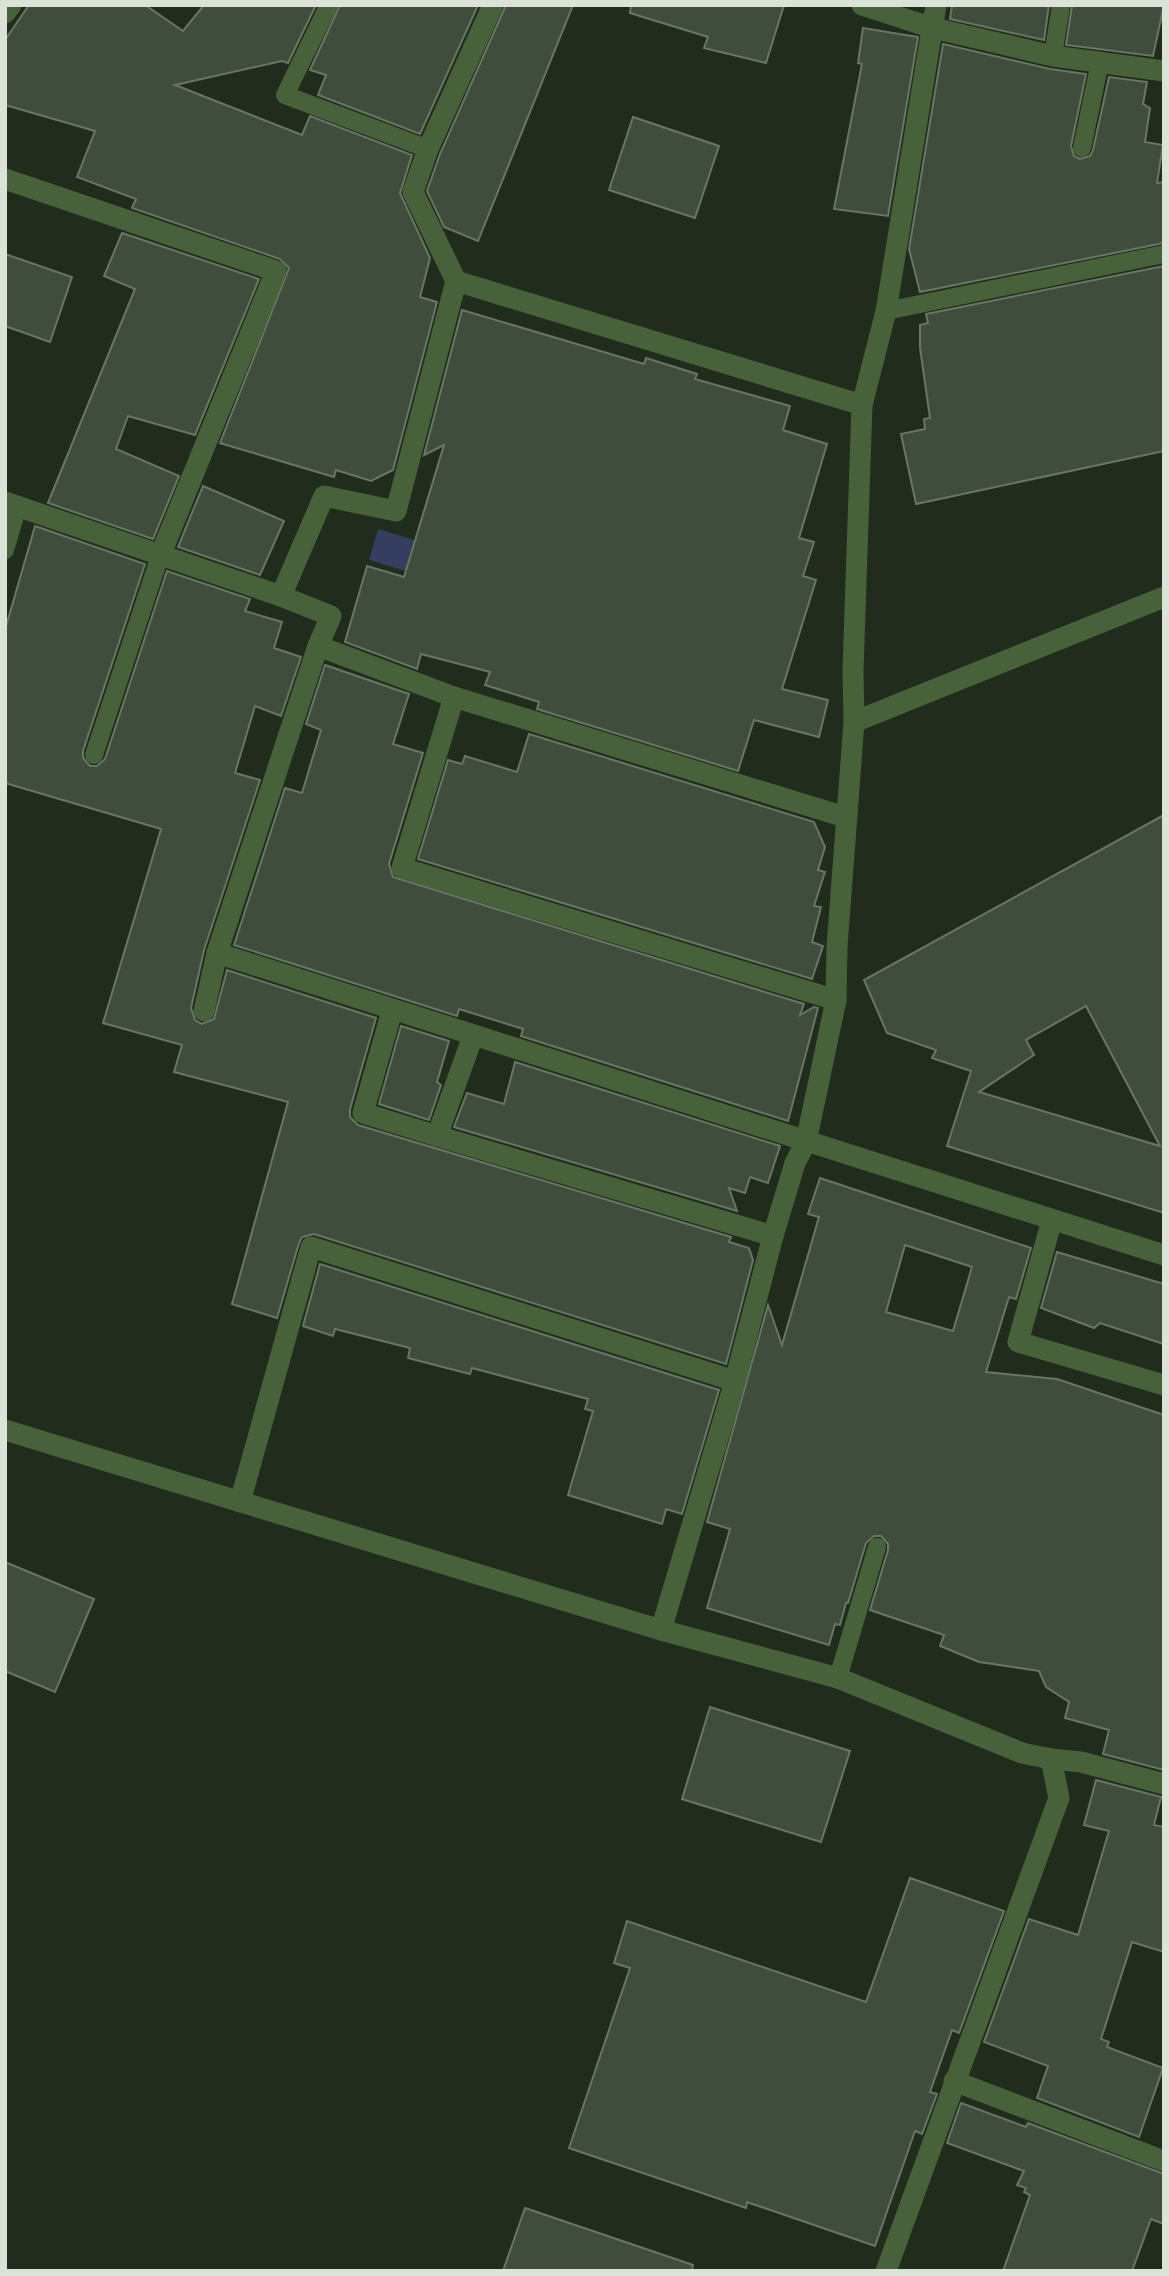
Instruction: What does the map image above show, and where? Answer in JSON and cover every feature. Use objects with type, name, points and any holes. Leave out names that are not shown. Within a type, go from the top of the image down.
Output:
[{"type":"street","points":[[5,13],[10,5]]},
{"type":"street","points":[[281,596],[324,496],[396,511],[456,281],[413,192],[428,149],[493,5]]},
{"type":"street","points":[[862,5],[933,27],[1053,56],[1164,71]]},
{"type":"street","points":[[661,1630],[735,1381],[773,1236],[795,1163],[806,1142],[836,1000],[845,817],[854,722],[862,405],[886,311],[936,5]]},
{"type":"street","points":[[5,179],[276,271],[160,556]]},
{"type":"street","points":[[456,281],[862,405]]},
{"type":"street","points":[[12,504],[281,596],[331,616],[318,646],[216,953],[204,1011]]},
{"type":"street","points":[[854,722],[1164,597]]},
{"type":"street","points":[[318,646],[454,697],[845,817]]},
{"type":"street","points":[[454,697],[402,868],[836,1000]]},
{"type":"street","points":[[216,953],[1164,1255]]},
{"type":"street","points":[[392,1011],[363,1113],[773,1236]]},
{"type":"street","points":[[437,1136],[473,1036]]},
{"type":"street","points":[[1052,1220],[1018,1342],[1164,1385]]},
{"type":"street","points":[[240,1502],[311,1247],[735,1381]]},
{"type":"street","points":[[5,1430],[661,1630],[838,1678],[1022,1753],[1081,1762],[1164,1784]]},
{"type":"street","points":[[886,2271],[1059,1798],[1051,1759]]},
{"type":"street","points":[[954,2081],[1164,2161]]},
{"type":"lane","points":[[329,5],[285,95],[428,149]]},
{"type":"lane","points":[[1053,56],[1061,5]]},
{"type":"lane","points":[[1082,148],[1100,62]]},
{"type":"lane","points":[[886,311],[1164,254]]},
{"type":"lane","points":[[5,550],[12,504]]},
{"type":"lane","points":[[94,755],[160,556]]},
{"type":"lane","points":[[838,1678],[877,1547]]},
{"type":"shaded area","points":[[378,529],[474,558],[466,589],[369,560]]},
{"type":"building","points":[[29,5],[145,5],[183,31],[204,5],[316,5],[288,63],[282,61],[175,85],[302,135],[310,116],[412,155],[400,193],[430,258],[420,297],[437,302],[393,470],[371,481],[336,470],[334,477],[220,443],[289,268],[280,259],[132,208],[136,199],[77,177],[95,131],[5,105],[5,40]]},
{"type":"building","points":[[340,5],[478,5],[420,134],[318,95],[326,75],[310,70]]},
{"type":"building","points":[[506,5],[573,5],[478,241],[444,227],[427,191],[440,154]]},
{"type":"building","points":[[631,5],[784,5],[766,63],[704,48],[708,37],[630,13]]},
{"type":"building","points":[[952,5],[1049,5],[1044,40],[950,19]]},
{"type":"building","points":[[1072,5],[1164,5],[1153,56],[1066,45]]},
{"type":"building","points":[[863,28],[918,37],[888,216],[834,209],[862,64],[858,63]]},
{"type":"building","points":[[943,44],[1050,69],[1086,74],[1071,146],[1074,156],[1080,159],[1090,156],[1093,150],[1109,77],[1147,82],[1143,104],[1150,108],[1145,142],[1163,145],[1157,183],[1164,182],[1164,243],[920,292],[909,249]]},
{"type":"building","points":[[633,117],[719,146],[695,218],[609,190]]},
{"type":"building","points":[[122,233],[259,279],[195,435],[128,416],[116,449],[179,476],[153,539],[48,503],[135,289],[104,276]]},
{"type":"building","points":[[5,254],[72,277],[50,342],[5,326]]},
{"type":"building","points":[[1164,266],[1164,451],[916,504],[901,434],[925,429],[924,419],[930,418],[920,348],[920,325],[928,323],[926,314]]},
{"type":"building","points":[[462,310],[644,364],[646,358],[697,374],[695,379],[790,406],[783,430],[827,444],[799,538],[814,542],[803,576],[816,580],[782,689],[828,700],[819,737],[754,720],[738,771],[537,709],[539,702],[485,685],[490,672],[421,654],[417,669],[345,642],[367,566],[404,577],[444,445],[424,455]]},
{"type":"building","points":[[203,486],[284,521],[260,575],[178,547]]},
{"type":"building","points":[[35,526],[145,564],[83,751],[83,758],[90,766],[97,766],[105,759],[167,571],[250,599],[245,611],[282,622],[274,648],[301,657],[281,716],[255,706],[235,773],[260,780],[204,950],[191,1008],[195,1020],[202,1024],[214,1019],[227,970],[376,1018],[350,1109],[350,1117],[358,1125],[731,1237],[729,1242],[749,1248],[753,1260],[726,1364],[314,1234],[302,1237],[299,1243],[277,1318],[232,1304],[288,1102],[174,1072],[182,1045],[103,1023],[161,829],[5,783],[5,630]]},
{"type":"building","points":[[325,665],[409,694],[393,744],[423,753],[389,864],[393,877],[804,1004],[800,1015],[814,1007],[818,1008],[788,1121],[521,1036],[523,1029],[459,1009],[457,1016],[234,945],[285,788],[302,793],[321,730],[306,724]]},
{"type":"building","points":[[529,734],[814,822],[825,847],[818,870],[825,872],[814,906],[821,907],[812,942],[823,946],[812,979],[418,859],[448,760],[462,764],[465,756],[517,772]]},
{"type":"building","points":[[1164,815],[1164,1213],[947,1146],[971,1071],[932,1058],[936,1050],[887,1033],[864,980]],"holes":[[[1086,1006],[1160,1146],[979,1092],[1034,1055],[1026,1040]]]},
{"type":"building","points":[[401,1026],[449,1041],[437,1082],[441,1085],[429,1120],[379,1104]]},
{"type":"building","points":[[515,1062],[780,1146],[768,1183],[750,1177],[745,1193],[729,1188],[737,1211],[454,1127],[467,1093],[504,1104]]},
{"type":"building","points":[[820,1178],[1031,1248],[1016,1299],[1009,1297],[986,1372],[1057,1379],[1164,1415],[1164,1770],[1103,1754],[1109,1730],[1065,1718],[1069,1702],[1046,1687],[1039,1671],[979,1662],[940,1646],[944,1635],[870,1610],[888,1550],[888,1544],[881,1536],[874,1536],[866,1543],[848,1603],[840,1625],[835,1624],[829,1645],[707,1608],[730,1529],[707,1522],[768,1305],[782,1345],[819,1217],[808,1214]],"holes":[[[905,1245],[972,1267],[953,1331],[886,1312]]]},
{"type":"building","points":[[1057,1252],[1164,1284],[1164,1344],[1100,1323],[1094,1328],[1041,1308]]},
{"type":"building","points":[[320,1264],[719,1390],[682,1514],[666,1509],[662,1524],[568,1495],[593,1411],[585,1409],[588,1399],[472,1368],[470,1374],[408,1358],[410,1348],[335,1329],[333,1336],[303,1326]]},
{"type":"building","points":[[5,1562],[94,1599],[55,1692],[5,1671]]},
{"type":"building","points":[[710,1707],[850,1751],[821,1842],[682,1799]]},
{"type":"building","points":[[1096,1780],[1161,1797],[1154,1825],[1164,1827],[1164,1952],[1132,1942],[1101,2039],[1109,2042],[1107,2047],[1163,2068],[1139,2137],[1037,2098],[1048,2066],[984,2042],[1029,1919],[1078,1935],[1109,1831],[1084,1825]]},
{"type":"building","points":[[910,1878],[1004,1911],[959,2033],[952,2030],[930,2092],[937,2094],[922,2134],[915,2131],[875,2246],[747,2202],[746,2208],[569,2148],[630,1968],[614,1963],[627,1921],[866,2002]]},
{"type":"building","points":[[961,2103],[1026,2127],[1028,2123],[1164,2174],[1164,2224],[1151,2219],[1132,2271],[1003,2271],[1030,2195],[1024,2192],[1026,2188],[1017,2185],[1024,2171],[947,2143]]},
{"type":"building","points":[[525,2208],[693,2265],[692,2271],[503,2271]]}]
